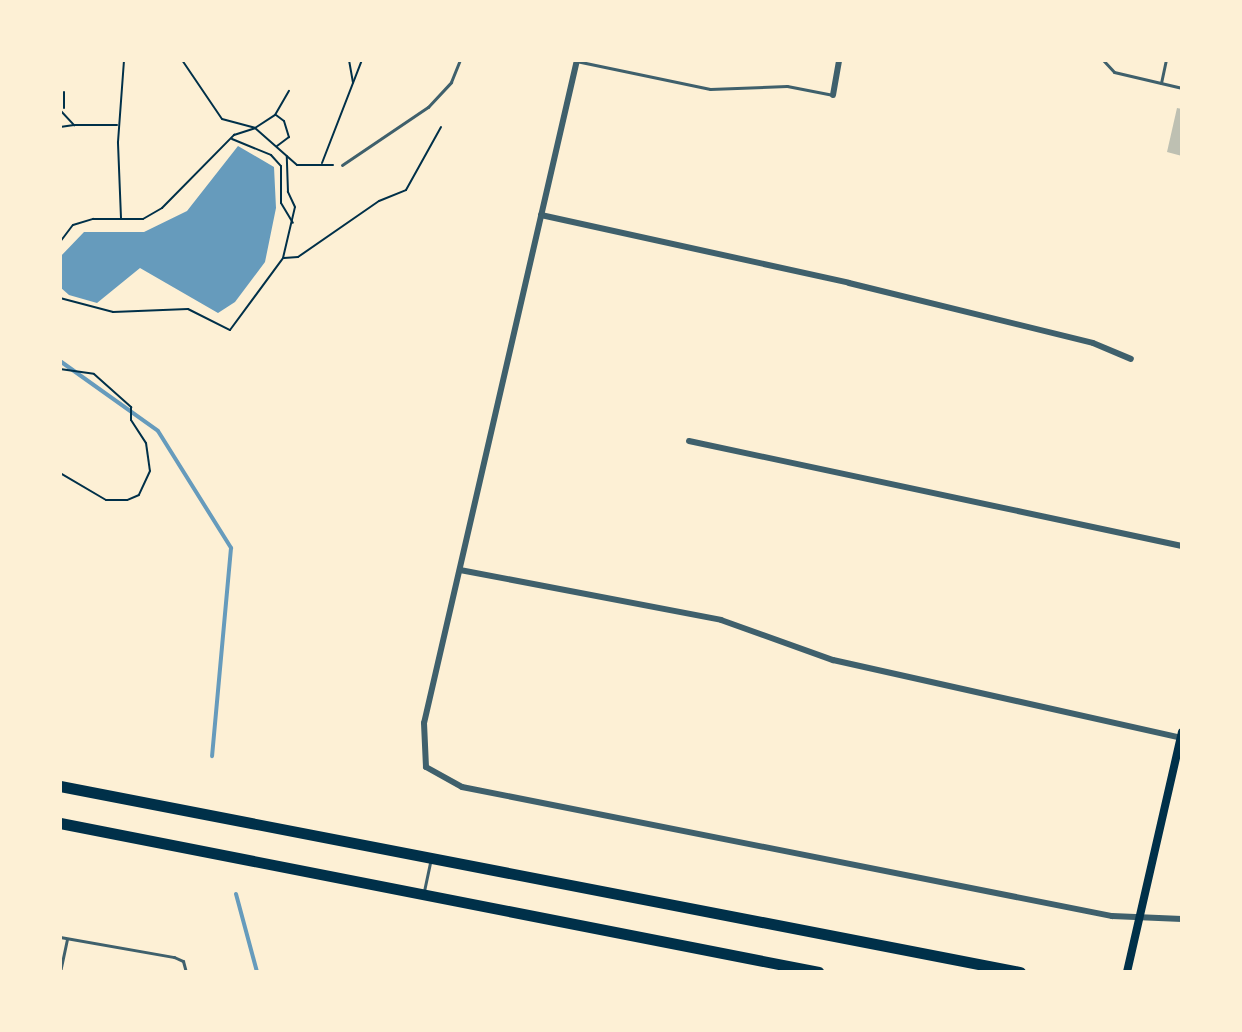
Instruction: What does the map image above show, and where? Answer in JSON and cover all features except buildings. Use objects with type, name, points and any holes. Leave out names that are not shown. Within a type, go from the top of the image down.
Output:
[{"type":"highway","points":[[60,786],[1020,972]]},
{"type":"highway","points":[[60,823],[819,972]]},
{"type":"main road","points":[[1127,972],[1181,735]]},
{"type":"street","points":[[833,95],[839,60]]},
{"type":"street","points":[[576,61],[424,723],[426,767],[462,787],[1112,916],[1182,919]]},
{"type":"street","points":[[541,215],[849,283],[1093,343],[1131,359]]},
{"type":"street","points":[[689,441],[1182,546]]},
{"type":"street","points":[[460,570],[721,620],[833,660],[1181,735]]},
{"type":"lane","points":[[342,165],[428,107],[451,82],[460,60]]},
{"type":"lane","points":[[1103,60],[1114,72],[1182,88]]},
{"type":"lane","points":[[1161,83],[1166,60]]},
{"type":"lane","points":[[576,61],[710,89],[787,86],[833,95]]},
{"type":"lane","points":[[423,894],[431,857]]},
{"type":"lane","points":[[60,937],[174,957],[183,961],[186,972]]},
{"type":"lane","points":[[60,972],[67,939]]},
{"type":"path","points":[[121,220],[119,125],[124,60]]},
{"type":"path","points":[[182,60],[222,119],[255,128],[297,165],[342,165]]},
{"type":"path","points":[[349,60],[353,83]]},
{"type":"path","points":[[321,165],[362,60]]},
{"type":"path","points":[[60,242],[73,225],[143,219],[162,208],[230,139],[275,115],[289,91]]},
{"type":"path","points":[[64,92],[62,109],[74,125]]},
{"type":"path","points":[[275,115],[284,121],[289,137],[276,147]]},
{"type":"path","points":[[60,127],[119,125]]},
{"type":"path","points":[[283,258],[298,257],[379,201],[406,190],[441,127]]},
{"type":"path","points":[[230,139],[244,140],[281,166],[281,203],[294,224]]},
{"type":"path","points":[[60,298],[113,312],[188,309],[230,330],[283,258],[294,224],[287,156]]},
{"type":"path","points":[[60,369],[94,374],[131,407],[131,420],[146,443],[150,471],[139,495],[116,500],[83,490],[60,473]]},
{"type":"water","points":[[238,146],[274,167],[276,208],[265,262],[235,302],[218,313],[140,268],[97,303],[69,295],[60,287],[60,257],[84,232],[144,232],[187,211]]},
{"type":"waterway","points":[[60,361],[158,431],[231,548],[212,756]]},
{"type":"waterway","points":[[236,894],[257,972]]}]
